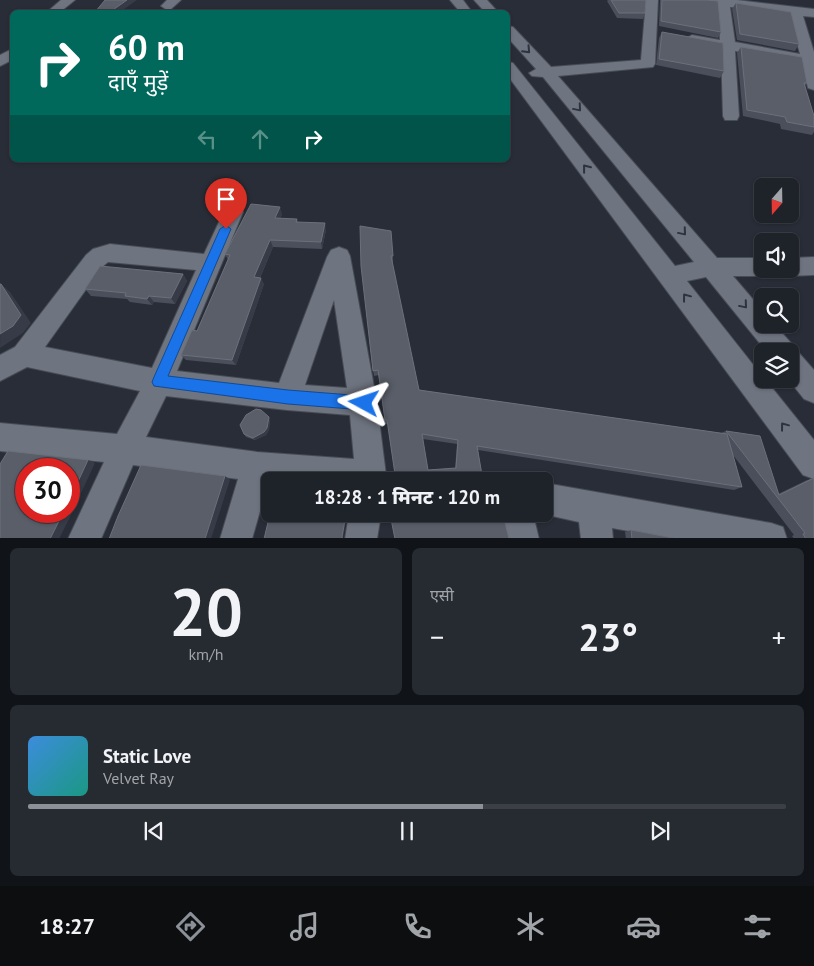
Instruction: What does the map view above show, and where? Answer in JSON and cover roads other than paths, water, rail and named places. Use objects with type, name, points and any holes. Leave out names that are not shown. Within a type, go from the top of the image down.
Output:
[{"type":"street","points":[[56,10],[69,0]]},
{"type":"street","points":[[70,10],[81,0]]},
{"type":"street","points":[[456,0],[464,10]]},
{"type":"street","points":[[480,0],[490,10]]},
{"type":"street","points":[[510,74],[648,64],[656,32],[652,0]]},
{"type":"street","points":[[706,0],[814,13]]},
{"type":"street","points":[[723,2],[728,45],[731,116]]},
{"type":"street","points":[[795,11],[812,60],[814,85]]},
{"type":"street","points":[[510,32],[546,71],[775,343]]},
{"type":"street","points":[[680,36],[812,60]]},
{"type":"street","points":[[510,74],[814,464]]},
{"type":"street","points":[[84,538],[125,449],[159,382],[233,212]]},
{"type":"street","points":[[0,369],[24,355],[94,261],[101,255],[110,253],[211,263]]},
{"type":"street","points":[[288,397],[339,256],[364,403],[370,472]]},
{"type":"street","points":[[799,267],[814,266]]},
{"type":"street","points":[[669,276],[712,267],[754,267]]},
{"type":"street","points":[[24,355],[159,382],[288,397],[364,403]]},
{"type":"street","points":[[799,372],[814,390]]},
{"type":"street","points":[[0,437],[125,449],[308,472]]},
{"type":"street","points":[[236,538],[257,467]]},
{"type":"street","points":[[553,503],[595,524],[771,538]]},
{"type":"street","points":[[361,538],[364,522]]},
{"type":"street","points":[[518,522],[523,538]]}]
